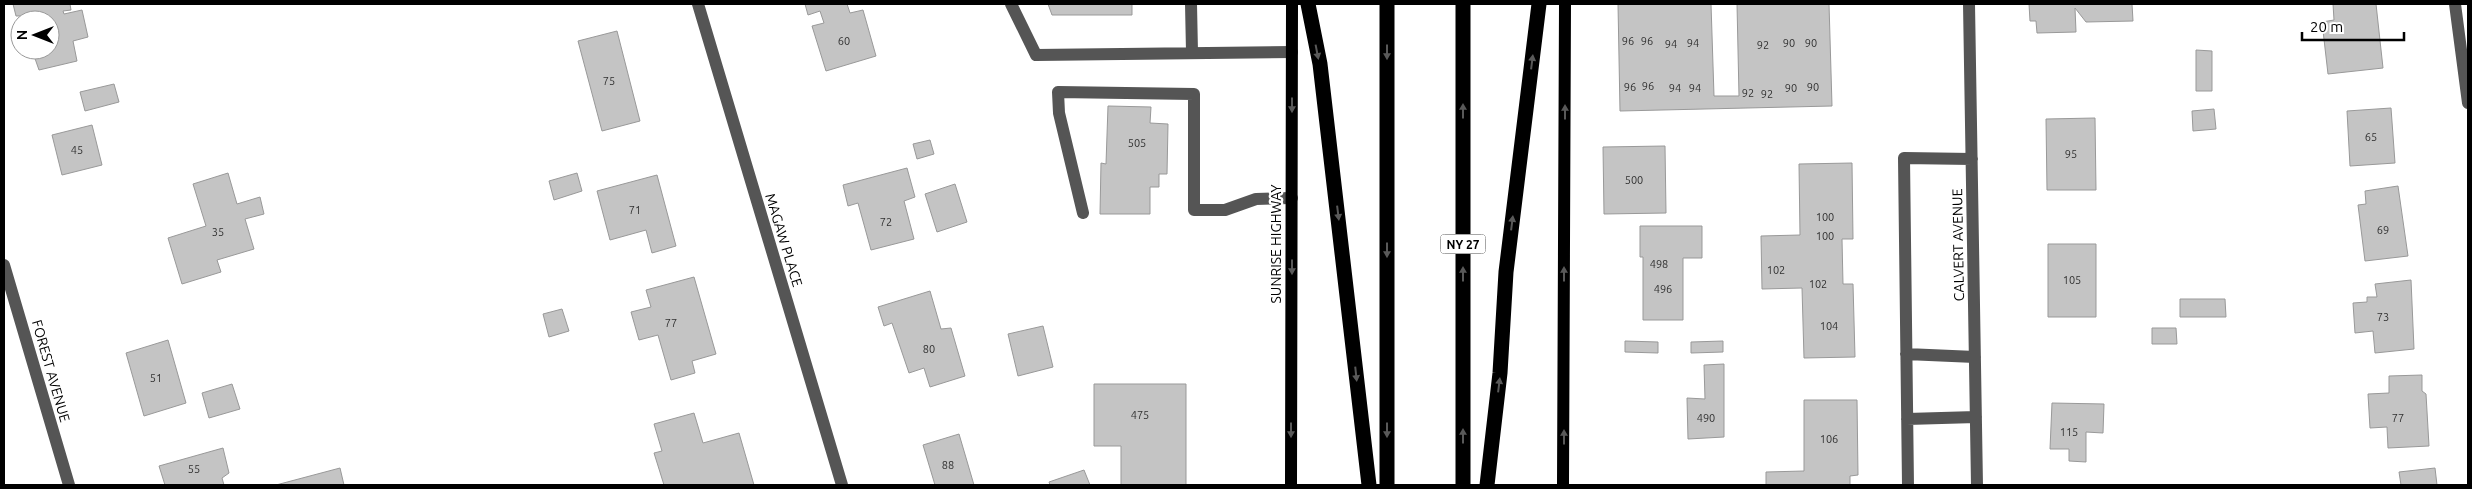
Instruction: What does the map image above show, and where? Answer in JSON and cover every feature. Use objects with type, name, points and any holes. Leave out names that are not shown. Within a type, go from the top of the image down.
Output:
[{"type":"highway","points":[[1308,4],[1321,74],[1368,485]]},
{"type":"highway","points":[[1387,4],[1387,485]]},
{"type":"highway","name":"NY 27","points":[[1463,4],[1463,485]]},
{"type":"highway","points":[[1486,485],[1500,373],[1506,272],[1539,4]]},
{"type":"main road","name":"SUNRISE HIGHWAY","points":[[1291,485],[1292,4]]},
{"type":"main road","points":[[1563,485],[1565,4]]},
{"type":"street","name":"MAGAW PLACE","points":[[698,4],[842,485]]},
{"type":"street","points":[[1011,4],[1036,55],[1292,52]]},
{"type":"street","points":[[1191,4],[1192,52]]},
{"type":"street","name":"CALVERT AVENUE","points":[[1969,4],[1978,485]]},
{"type":"street","points":[[2456,4],[2468,103]]},
{"type":"street","points":[[1082,213],[1058,113],[1058,92],[1194,94],[1194,210],[1225,210],[1256,199],[1292,198]]},
{"type":"street","points":[[1908,485],[1904,158],[1972,159]]},
{"type":"street","name":"FOREST AVENUE","points":[[4,265],[69,485]]},
{"type":"street","points":[[1906,354],[1975,356]]},
{"type":"street","points":[[1907,419],[1976,417]]},
{"type":"building","points":[[13,4],[70,4],[71,10],[63,11],[64,14],[82,10],[88,37],[73,41],[77,61],[39,70],[36,60],[60,60],[60,10],[14,10]]},
{"type":"building","points":[[805,4],[847,4],[850,13],[863,10],[876,56],[826,71],[812,26],[824,23],[820,11],[808,15]]},
{"type":"building","points":[[1048,4],[1132,4],[1132,15],[1052,15]]},
{"type":"building","points":[[1618,4],[1711,4],[1714,96],[1739,96],[1737,4],[1829,4],[1832,106],[1620,111]]},
{"type":"building","points":[[2029,4],[2132,4],[2133,21],[2086,22],[2075,8],[2076,32],[2037,33],[2036,21],[2030,21]]},
{"type":"building","points":[[2333,4],[2376,4],[2383,68],[2328,74],[2322,22],[2334,20]]},
{"type":"building","points":[[617,31],[640,121],[602,131],[578,41]]},
{"type":"building","points":[[2196,50],[2212,51],[2212,91],[2196,91]]},
{"type":"building","points":[[114,84],[119,102],[85,111],[80,92]]},
{"type":"building","points":[[1108,106],[1151,107],[1150,123],[1168,124],[1167,174],[1159,174],[1159,187],[1150,187],[1150,214],[1100,214],[1101,163],[1106,164]]},
{"type":"building","points":[[2391,108],[2395,163],[2350,166],[2347,111]]},
{"type":"building","points":[[2214,109],[2216,129],[2193,131],[2192,111]]},
{"type":"building","points":[[2095,118],[2096,190],[2047,190],[2046,119]]},
{"type":"building","points":[[92,125],[102,165],[62,175],[52,135]]},
{"type":"building","points":[[930,140],[934,154],[917,159],[913,144]]},
{"type":"building","points":[[1665,146],[1666,213],[1604,214],[1603,147]]},
{"type":"building","points":[[1852,163],[1853,239],[1842,239],[1843,284],[1853,284],[1855,357],[1804,358],[1802,288],[1762,289],[1761,236],[1800,235],[1799,164]]},
{"type":"building","points":[[907,168],[915,197],[904,201],[914,239],[871,250],[858,203],[848,206],[843,185]]},
{"type":"building","points":[[228,173],[237,204],[260,197],[264,214],[245,219],[254,249],[217,260],[221,272],[182,284],[168,238],[206,226],[193,184]]},
{"type":"building","points":[[577,173],[582,191],[554,200],[549,181]]},
{"type":"building","points":[[657,175],[676,246],[652,253],[646,230],[610,240],[597,191]]},
{"type":"building","points":[[955,184],[967,222],[937,232],[925,194]]},
{"type":"building","points":[[2398,186],[2408,256],[2365,261],[2358,205],[2366,204],[2365,191]]},
{"type":"building","points":[[1640,226],[1702,226],[1702,258],[1683,258],[1683,320],[1643,320],[1643,257],[1640,257]]},
{"type":"building","points":[[2048,244],[2096,244],[2096,317],[2048,317]]},
{"type":"building","points":[[694,277],[716,354],[692,361],[695,373],[671,380],[658,335],[639,340],[631,312],[651,307],[646,290]]},
{"type":"building","points":[[2411,280],[2414,349],[2375,353],[2373,331],[2355,333],[2353,303],[2367,302],[2367,297],[2377,297],[2375,284]]},
{"type":"building","points":[[930,291],[941,329],[951,328],[965,376],[930,387],[924,368],[909,373],[892,323],[884,326],[878,307]]},
{"type":"building","points":[[2180,299],[2225,299],[2226,317],[2180,317]]},
{"type":"building","points":[[562,309],[569,331],[549,337],[543,314]]},
{"type":"building","points":[[1043,326],[1053,367],[1018,376],[1008,334]]},
{"type":"building","points":[[2152,328],[2176,328],[2177,344],[2152,344]]},
{"type":"building","points":[[168,340],[186,403],[144,416],[126,353]]},
{"type":"building","points":[[1625,341],[1658,342],[1658,353],[1625,352]]},
{"type":"building","points":[[1723,341],[1723,352],[1691,353],[1691,342]]},
{"type":"building","points":[[1724,364],[1724,437],[1688,439],[1687,398],[1705,399],[1704,365]]},
{"type":"building","points":[[2422,375],[2422,391],[2426,394],[2429,446],[2388,448],[2387,427],[2370,428],[2368,394],[2389,393],[2389,376]]},
{"type":"building","points":[[232,384],[240,409],[209,418],[202,393]]},
{"type":"building","points":[[1094,384],[1186,384],[1186,485],[1121,485],[1121,446],[1094,446]]},
{"type":"building","points":[[1804,400],[1857,400],[1858,475],[1850,476],[1850,485],[1766,485],[1766,472],[1804,471]]},
{"type":"building","points":[[2052,403],[2104,404],[2103,433],[2086,432],[2086,462],[2069,461],[2069,449],[2050,449]]},
{"type":"building","points":[[694,413],[703,443],[739,433],[754,485],[664,485],[654,453],[662,451],[654,424]]},
{"type":"building","points":[[959,434],[974,485],[935,485],[923,445]]},
{"type":"building","points":[[223,448],[229,473],[222,478],[224,485],[165,485],[159,466]]},
{"type":"building","points":[[340,468],[344,485],[276,485]]},
{"type":"building","points":[[2435,468],[2437,485],[2401,485],[2399,472]]},
{"type":"building","points":[[1084,470],[1090,485],[1050,485],[1049,482]]}]
